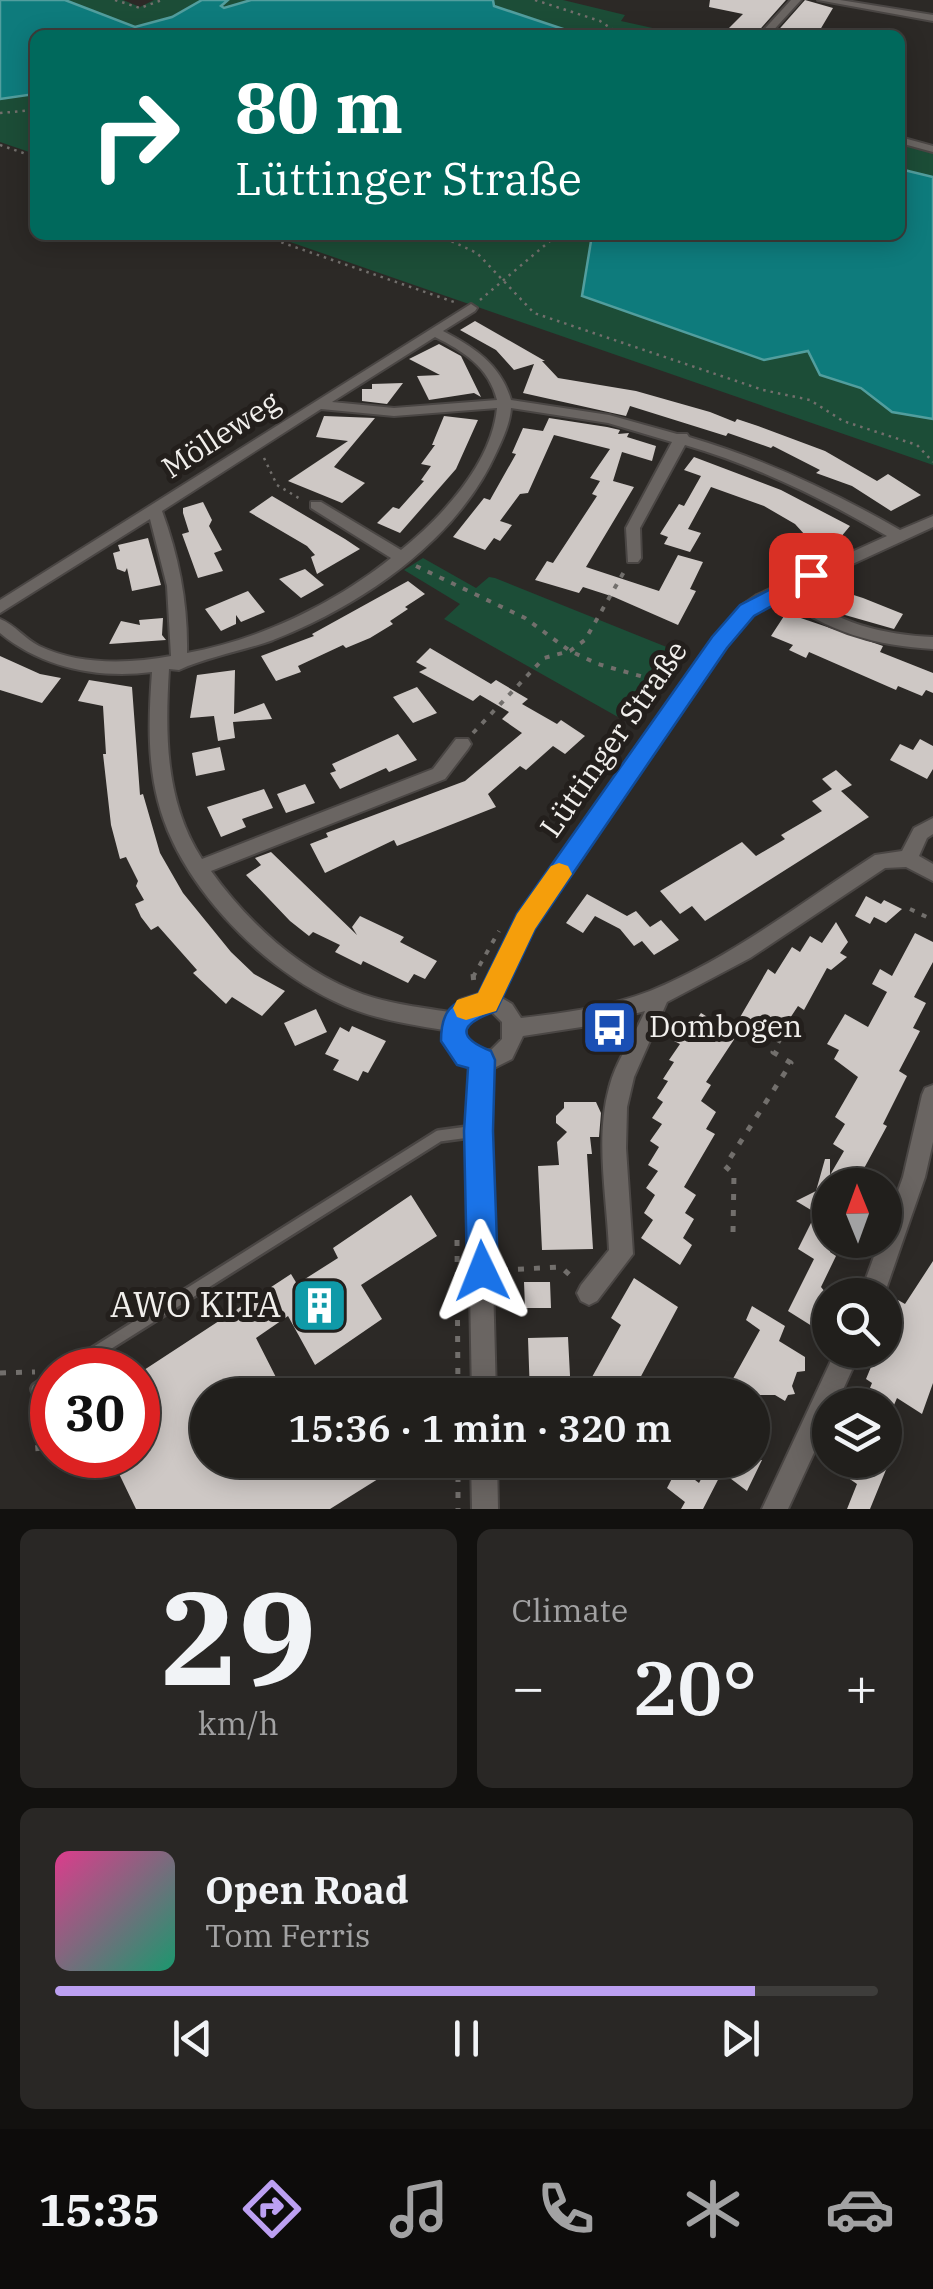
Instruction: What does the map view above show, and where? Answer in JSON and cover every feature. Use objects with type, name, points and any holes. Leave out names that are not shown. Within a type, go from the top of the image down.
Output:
[{"type":"street","points":[[769,30],[796,0]]},
{"type":"street","points":[[823,0],[933,18]]},
{"type":"street","points":[[905,141],[933,149]]},
{"type":"street","name":"Mölleweg","points":[[0,607],[471,308]]},
{"type":"street","points":[[0,625],[36,652],[84,665],[170,665],[229,650],[299,622],[400,558],[464,496],[493,443],[506,403],[491,370],[478,356],[435,332]]},
{"type":"street","points":[[318,405],[394,412],[506,403],[609,419],[734,455],[831,496],[898,536]]},
{"type":"street","points":[[633,558],[633,528],[682,437]]},
{"type":"street","points":[[316,505],[400,558]]},
{"type":"street","points":[[154,511],[171,551],[178,588],[160,757],[167,805],[197,870],[262,940],[303,974],[343,996],[401,1014],[454,1022]]},
{"type":"street","name":"Lüttinger Straße","points":[[487,1002],[526,922],[747,610],[782,588],[933,521]]},
{"type":"street","points":[[782,588],[796,601],[849,626],[898,643],[933,644]]},
{"type":"street","points":[[197,870],[440,774],[462,744]]},
{"type":"street","points":[[908,859],[920,834],[933,825]]},
{"type":"street","points":[[516,1028],[606,1014],[660,996],[711,969],[882,860],[908,859],[933,874]]},
{"type":"street","points":[[589,1292],[621,1254],[616,1110],[626,1071],[654,1022],[660,996]]},
{"type":"street","points":[[487,1002],[506,1010],[516,1028],[513,1045],[500,1056],[482,1060],[467,1056],[454,1041],[454,1022],[462,1010],[487,1002]]},
{"type":"street","points":[[482,1060],[478,1131],[484,1378]]},
{"type":"street","points":[[878,1278],[914,1177],[933,1095]]},
{"type":"street","points":[[776,1509],[841,1368]]},
{"type":"street","points":[[484,1478],[485,1509]]},
{"type":"lane","points":[[102,1348],[439,1136],[478,1131]]},
{"type":"path","points":[[116,0],[140,8],[162,0]]},
{"type":"path","points":[[534,0],[600,21],[614,30]]},
{"type":"path","points":[[0,113],[30,110]]},
{"type":"path","points":[[0,145],[30,155]]},
{"type":"path","points":[[274,240],[471,308],[550,240]]},
{"type":"path","points":[[449,240],[476,253],[534,313],[763,390],[810,400],[843,422],[916,445],[933,462]]},
{"type":"path","points":[[250,450],[269,463],[277,485],[316,505]]},
{"type":"path","points":[[400,558],[526,618],[570,651],[598,664],[672,685]]},
{"type":"path","points":[[462,744],[544,658],[570,651],[596,626],[633,558]]},
{"type":"path","points":[[910,910],[933,920]]},
{"type":"path","points":[[733,1232],[734,1174],[725,1166],[791,1063],[773,1052],[792,1016]]},
{"type":"path","points":[[458,1231],[458,1378]]},
{"type":"path","points":[[457,1271],[560,1267],[589,1292]]},
{"type":"path","points":[[0,1373],[30,1372]]},
{"type":"path","points":[[458,1478],[458,1509]]},
{"type":"green space","points":[[0,0],[123,0],[140,7],[154,0],[563,0],[625,15],[621,21],[662,30],[30,30],[30,152],[0,142]]},
{"type":"green space","points":[[905,143],[933,151],[933,465],[284,240],[905,240]]},
{"type":"green space","points":[[423,558],[476,588],[489,577],[495,578],[674,650],[625,721],[444,619],[460,604],[404,570]]},
{"type":"water","points":[[0,0],[65,0],[135,27],[172,17],[202,0],[228,0],[221,6],[224,8],[251,0],[493,0],[494,6],[566,30],[30,30],[30,95],[0,99]]},
{"type":"water","points":[[905,170],[933,177],[933,419],[892,412],[861,388],[820,375],[808,351],[764,360],[582,296],[591,240],[905,240]]},
{"type":"building","points":[[710,0],[786,0],[759,30],[727,30],[743,14],[709,7]]},
{"type":"building","points":[[805,0],[833,8],[820,30],[778,30]]},
{"type":"building","points":[[475,321],[545,361],[558,378],[636,391],[735,422],[737,419],[825,451],[877,481],[888,474],[921,495],[891,511],[852,486],[816,473],[820,470],[773,446],[728,433],[726,436],[630,406],[626,416],[523,393],[534,364],[514,370],[496,350],[460,330]]},
{"type":"building","points":[[439,344],[461,356],[481,397],[474,393],[429,400],[417,376],[440,375],[409,359]]},
{"type":"building","points":[[403,383],[387,404],[362,401],[362,389],[372,389],[372,384]]},
{"type":"building","points":[[324,416],[375,418],[334,467],[365,483],[342,503],[288,481],[348,441],[316,437]]},
{"type":"building","points":[[444,416],[478,420],[456,469],[400,533],[377,523],[393,507],[399,509],[424,481],[421,480],[431,466],[421,464],[435,445]]},
{"type":"building","points":[[549,418],[620,430],[618,434],[629,433],[627,437],[656,446],[652,461],[622,452],[613,481],[634,487],[586,567],[659,591],[678,555],[703,562],[690,589],[696,591],[678,625],[583,587],[579,593],[535,580],[547,561],[553,563],[597,496],[592,494],[600,481],[590,478],[610,449],[554,435],[528,493],[520,494],[500,521],[512,525],[500,541],[494,538],[485,550],[453,537],[484,498],[490,500],[516,454],[512,453],[523,428],[543,431]]},
{"type":"building","points":[[694,457],[781,490],[850,526],[840,538],[816,547],[795,524],[764,506],[711,487],[688,529],[701,533],[690,552],[664,544],[668,537],[660,534],[679,504],[684,506],[701,476],[684,470]]},
{"type":"building","points":[[272,496],[360,549],[317,574],[311,557],[315,555],[307,546],[249,512]]},
{"type":"building","points":[[203,502],[212,520],[209,526],[222,550],[214,553],[223,571],[198,578],[182,534],[189,532],[183,508]]},
{"type":"building","points":[[148,538],[161,585],[132,591],[127,568],[125,572],[117,569],[113,553],[120,551],[118,545]]},
{"type":"building","points":[[305,569],[324,585],[301,598],[279,579]]},
{"type":"building","points":[[408,581],[425,594],[390,621],[393,624],[370,638],[346,648],[343,645],[298,666],[301,672],[276,681],[261,656],[314,636]]},
{"type":"building","points":[[248,591],[265,612],[241,622],[236,615],[236,624],[221,631],[205,609]]},
{"type":"building","points":[[841,591],[903,614],[894,629],[845,615],[830,608]]},
{"type":"building","points":[[786,613],[883,646],[880,652],[933,673],[933,693],[926,690],[922,696],[898,686],[896,690],[809,652],[806,658],[789,650],[793,645],[771,636]]},
{"type":"building","points":[[163,618],[162,635],[166,640],[109,644],[121,621],[140,625],[139,620]]},
{"type":"building","points":[[430,648],[491,684],[496,680],[528,699],[522,704],[557,724],[561,720],[585,736],[565,754],[553,746],[526,770],[520,766],[488,794],[496,807],[397,846],[394,840],[325,873],[310,844],[328,837],[326,833],[465,781],[522,733],[502,719],[509,712],[480,695],[473,701],[419,672],[427,668],[416,662]]},
{"type":"building","points":[[0,656],[40,674],[61,678],[42,703],[0,690]]},
{"type":"building","points":[[235,670],[234,714],[264,703],[272,719],[233,722],[235,738],[218,741],[214,716],[190,718],[197,675]]},
{"type":"building","points":[[89,680],[132,687],[140,795],[143,794],[160,853],[183,893],[231,952],[254,974],[285,991],[262,1016],[232,997],[226,1004],[193,973],[197,970],[158,926],[151,930],[141,917],[135,904],[144,900],[136,886],[138,881],[126,857],[120,859],[111,825],[103,754],[103,706],[78,701]]},
{"type":"building","points":[[417,687],[437,713],[413,723],[393,697]]},
{"type":"building","points":[[398,734],[417,760],[389,772],[386,768],[340,789],[330,773],[336,771],[332,764]]},
{"type":"building","points":[[920,739],[933,746],[933,769],[927,779],[890,760],[900,744],[913,750]]},
{"type":"building","points":[[220,747],[225,770],[196,776],[192,753]]},
{"type":"building","points":[[836,770],[852,785],[841,791],[869,817],[705,921],[692,906],[680,914],[660,891],[742,842],[756,856],[785,839],[781,835],[822,811],[812,801],[832,789],[822,779]]},
{"type":"building","points":[[305,784],[315,803],[286,813],[277,794]]},
{"type":"building","points":[[264,789],[273,808],[242,819],[246,827],[221,837],[207,807]]},
{"type":"building","points":[[271,852],[357,935],[352,927],[360,916],[404,937],[400,942],[437,961],[425,979],[414,974],[408,983],[363,961],[361,965],[335,952],[340,945],[313,932],[309,936],[290,921],[246,875],[261,865],[255,858]]},
{"type":"building","points":[[587,894],[627,916],[636,911],[650,927],[661,920],[679,940],[654,955],[642,941],[634,946],[620,929],[595,916],[583,933],[566,923]]},
{"type":"building","points":[[866,896],[902,909],[886,923],[874,917],[870,924],[855,916]]},
{"type":"building","points":[[836,922],[848,942],[840,953],[847,957],[831,970],[827,968],[804,1010],[798,1006],[775,1041],[739,1019],[768,969],[775,974],[792,947],[800,952],[810,936],[822,943]]},
{"type":"building","points":[[915,933],[933,942],[933,962],[914,997],[926,1003],[913,1028],[920,1031],[899,1071],[907,1076],[883,1124],[887,1126],[864,1168],[834,1168],[844,1151],[833,1144],[845,1124],[835,1117],[858,1077],[834,1059],[839,1050],[827,1044],[845,1014],[868,1027],[887,992],[872,984],[880,969],[892,976]]},
{"type":"building","points":[[316,1009],[327,1032],[295,1046],[284,1023]]},
{"type":"building","points":[[701,1013],[737,1035],[706,1082],[711,1085],[701,1101],[716,1112],[706,1129],[715,1134],[684,1187],[696,1195],[685,1213],[694,1219],[683,1238],[692,1245],[680,1265],[641,1238],[653,1220],[644,1213],[655,1195],[646,1188],[658,1171],[648,1165],[659,1147],[650,1141],[662,1124],[652,1118],[663,1102],[657,1098],[674,1062],[669,1060],[680,1044],[674,1041],[685,1025],[690,1028]]},
{"type":"building","points":[[352,1026],[386,1041],[368,1073],[363,1071],[358,1081],[333,1070],[339,1060],[325,1054],[340,1027],[349,1032]]},
{"type":"building","points":[[564,1102],[596,1102],[601,1113],[599,1137],[590,1137],[592,1154],[587,1154],[593,1249],[542,1250],[538,1166],[559,1165],[557,1142],[567,1132],[556,1123],[556,1116]]},
{"type":"building","points":[[812,1193],[812,1211],[796,1201]]},
{"type":"building","points":[[411,1195],[437,1236],[361,1285],[382,1319],[315,1365],[288,1316],[256,1338],[276,1378],[190,1378],[190,1478],[378,1479],[330,1509],[136,1509],[121,1478],[160,1478],[160,1360],[291,1274],[297,1284],[338,1258],[333,1248]]},
{"type":"building","points":[[812,1221],[812,1258],[798,1249]]},
{"type":"building","points":[[835,1258],[825,1278],[812,1278],[812,1326],[788,1311],[814,1259]]},
{"type":"building","points":[[933,1261],[933,1383],[922,1414],[902,1401],[902,1388],[870,1388],[872,1383],[866,1379],[871,1368],[902,1368],[902,1302],[905,1304]]},
{"type":"building","points":[[634,1278],[678,1307],[640,1378],[591,1378],[621,1325],[611,1318]]},
{"type":"building","points":[[524,1282],[550,1282],[551,1308],[525,1308]]},
{"type":"building","points":[[752,1306],[785,1326],[779,1341],[805,1357],[805,1371],[797,1372],[792,1386],[795,1394],[788,1395],[785,1401],[770,1395],[770,1378],[733,1378],[760,1330],[746,1320]]},
{"type":"building","points":[[568,1337],[570,1378],[529,1378],[528,1338]]},
{"type":"building","points":[[672,1478],[692,1478],[699,1483],[702,1478],[719,1478],[703,1509],[681,1509],[685,1502],[667,1488]]},
{"type":"building","points":[[730,1478],[753,1478],[747,1491]]},
{"type":"building","points":[[848,1478],[883,1478],[870,1509],[847,1509],[857,1484]]},
{"type":"slow traffic","points":[[466,1008],[487,1002],[526,922],[559,874]]},
{"type":"place","name":"Dombogen","points":[[610,1027]]},
{"type":"place","name":"AWO KITA","points":[[320,1305]]},
{"type":"route","points":[[482,1271],[478,1131],[482,1060],[467,1056],[454,1041],[454,1022],[462,1010],[487,1002],[526,922],[720,643],[747,610],[811,575]]}]
